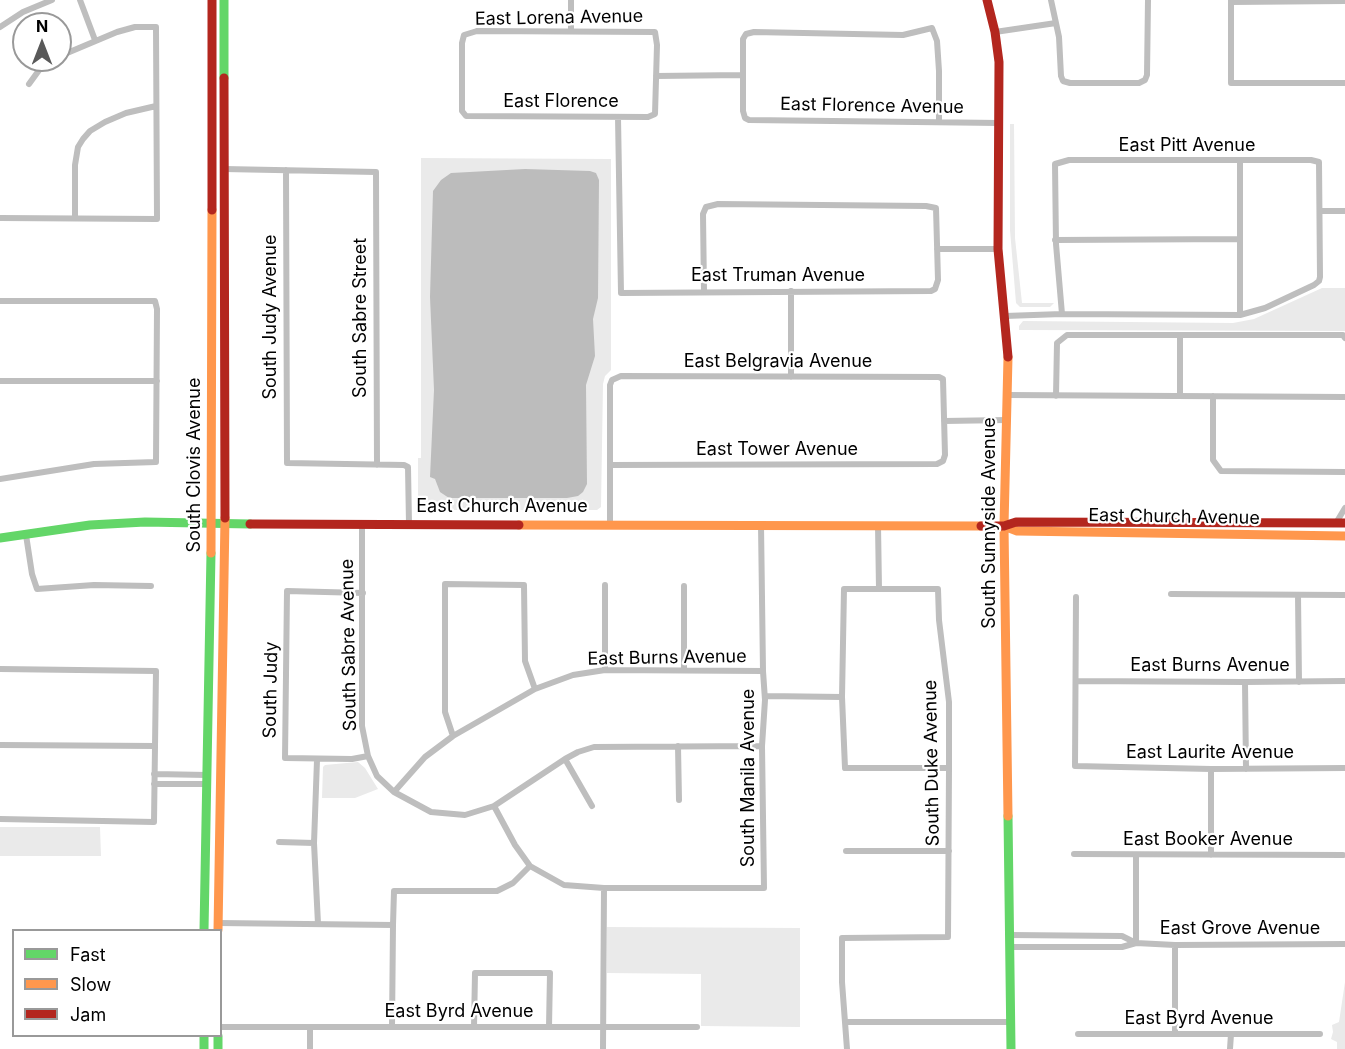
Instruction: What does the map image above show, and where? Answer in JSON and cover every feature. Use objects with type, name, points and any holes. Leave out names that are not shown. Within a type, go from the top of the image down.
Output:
[{"type":"street","points":[[0,27],[23,12],[52,0]]},
{"type":"street","points":[[80,0],[96,40]]},
{"type":"street","name":"South Clovis Avenue","points":[[204,929],[212,524],[212,0]]},
{"type":"street","name":"South Clovis Avenue","points":[[218,927],[225,524],[224,0]]},
{"type":"street","points":[[571,0],[572,31]]},
{"type":"street","name":"South Sunnyside Avenue","points":[[987,0],[999,62],[998,249],[1008,355],[1004,526],[1011,1049]]},
{"type":"street","points":[[1052,0],[1061,76],[1063,81],[1070,83],[1138,83],[1145,80],[1147,75],[1148,0]]},
{"type":"street","points":[[1345,1],[1231,1],[1231,83],[1345,83]]},
{"type":"street","points":[[995,32],[1056,23]]},
{"type":"street","points":[[0,218],[157,219],[156,27],[135,27],[72,51]]},
{"type":"street","points":[[656,76],[743,75],[743,39],[746,34],[754,32],[903,35],[932,28],[937,41],[939,122]]},
{"type":"street","name":"East Lorena Avenue","points":[[466,116],[462,111],[462,43],[464,35],[477,31],[655,32],[656,76]]},
{"type":"street","points":[[29,84],[38,72]]},
{"type":"street","name":"East Florence Avenue","points":[[743,75],[743,111],[745,118],[749,120],[999,123]]},
{"type":"street","name":"East Florence","points":[[466,116],[648,117],[655,114],[656,76]]},
{"type":"street","points":[[212,104],[216,122],[218,165],[224,169],[286,170]]},
{"type":"street","points":[[75,218],[75,165],[78,147],[83,139],[90,131],[105,122],[126,113],[156,106]]},
{"type":"street","name":"East Truman Avenue","points":[[618,117],[621,293],[924,292],[935,289],[938,280],[937,249]]},
{"type":"street","name":"East Pitt Avenue","points":[[1055,240],[1055,164],[1069,160],[1311,160],[1319,162],[1320,211]]},
{"type":"street","points":[[1240,161],[1240,315]]},
{"type":"street","name":"South Sabre Street","points":[[286,170],[376,172],[377,465]]},
{"type":"street","name":"South Judy Avenue","points":[[286,170],[287,463],[377,465]]},
{"type":"street","points":[[704,291],[703,214],[705,207],[718,204],[926,206],[936,208],[937,249],[998,249]]},
{"type":"street","points":[[1005,316],[1240,315],[1265,308],[1319,282],[1320,211],[1345,211]]},
{"type":"street","points":[[1062,314],[1055,240],[1240,239]]},
{"type":"street","points":[[791,291],[791,377]]},
{"type":"street","points":[[0,301],[155,301],[157,381],[156,462],[94,464],[0,479]]},
{"type":"street","points":[[1056,396],[1057,343],[1067,335],[1343,336],[1345,338]]},
{"type":"street","points":[[1180,335],[1180,396]]},
{"type":"street","name":"East Belgravia Avenue","points":[[610,465],[610,385],[612,380],[621,376],[939,377],[943,380],[944,421]]},
{"type":"street","points":[[0,381],[157,381]]},
{"type":"street","points":[[1007,395],[1345,397]]},
{"type":"street","points":[[1213,396],[1213,460],[1221,471],[1345,472]]},
{"type":"street","points":[[944,421],[1007,420]]},
{"type":"street","name":"East Tower Avenue","points":[[610,465],[937,464],[943,460],[945,455],[944,421]]},
{"type":"street","points":[[377,465],[408,467],[409,524]]},
{"type":"street","points":[[610,465],[610,524]]},
{"type":"street","points":[[1340,536],[1340,523],[1345,508]]},
{"type":"street","name":"East Church Avenue","points":[[0,538],[127,522],[1004,526],[1016,522],[1340,523]]},
{"type":"street","name":"South Sabre Avenue","points":[[362,523],[362,726],[368,756],[377,776],[394,792]]},
{"type":"street","name":"South Manila Avenue","points":[[604,888],[764,888],[762,746],[765,696],[761,525]]},
{"type":"street","points":[[878,525],[879,589],[844,589],[842,697],[845,768],[950,768]]},
{"type":"street","name":"East Church Avenue","points":[[1004,526],[1017,531],[1340,536]]},
{"type":"street","points":[[27,535],[32,574],[37,589],[94,585],[151,586]]},
{"type":"street","points":[[453,736],[445,712],[445,584],[524,585],[525,661],[535,689]]},
{"type":"street","points":[[605,585],[605,670]]},
{"type":"street","points":[[684,586],[684,669]]},
{"type":"street","name":"South Duke Avenue","points":[[846,1022],[842,982],[842,938],[948,937],[950,702],[939,620],[938,589],[879,589]]},
{"type":"street","name":"South Judy","points":[[317,760],[285,758],[287,591],[363,593]]},
{"type":"street","points":[[1171,594],[1345,595]]},
{"type":"street","points":[[1298,595],[1299,682]]},
{"type":"street","points":[[1076,681],[1077,597]]},
{"type":"street","points":[[0,669],[156,671],[154,822],[0,819]]},
{"type":"street","name":"East Burns Avenue","points":[[394,792],[425,758],[453,736],[535,689],[573,675],[605,670],[763,671]]},
{"type":"street","name":"East Burns Avenue","points":[[1076,681],[1345,681]]},
{"type":"street","name":"East Laurite Avenue","points":[[1076,681],[1075,766],[1211,769],[1345,768]]},
{"type":"street","points":[[1245,682],[1246,769]]},
{"type":"street","points":[[765,696],[842,697]]},
{"type":"street","points":[[0,745],[155,746]]},
{"type":"street","points":[[678,746],[679,800]]},
{"type":"street","points":[[394,792],[431,812],[465,815],[494,806],[565,759],[594,747],[762,746]]},
{"type":"street","points":[[318,924],[314,843],[317,760],[368,756]]},
{"type":"street","points":[[565,759],[592,806]]},
{"type":"street","points":[[1211,769],[1211,855]]},
{"type":"street","points":[[154,774],[206,779]]},
{"type":"street","points":[[154,784],[206,779]]},
{"type":"street","points":[[494,806],[515,845],[530,866],[564,885],[604,888],[603,1049]]},
{"type":"street","points":[[279,842],[314,843]]},
{"type":"street","points":[[846,851],[948,851]]},
{"type":"street","name":"East Booker Avenue","points":[[1074,854],[1343,855]]},
{"type":"street","points":[[1136,855],[1136,943]]},
{"type":"street","points":[[205,863],[211,874],[211,916],[218,927],[318,924],[393,925]]},
{"type":"street","points":[[392,1027],[394,891],[497,891],[513,883],[530,866]]},
{"type":"street","name":"East Grove Avenue","points":[[1010,935],[1122,936],[1136,943]]},
{"type":"street","name":"East Grove Avenue","points":[[1010,947],[1122,947],[1136,943],[1175,945],[1345,944]]},
{"type":"street","points":[[1175,945],[1175,1034]]},
{"type":"street","points":[[474,1027],[475,972],[550,973],[549,1027]]},
{"type":"street","points":[[847,1049],[846,1022],[1011,1022]]},
{"type":"street","name":"East Byrd Avenue","points":[[222,1027],[697,1027]]},
{"type":"street","points":[[310,1027],[310,1049]]},
{"type":"street","name":"East Byrd Avenue","points":[[1078,1034],[1320,1034]]},
{"type":"street","points":[[1230,1034],[1230,1049]]},
{"type":"shaded area","points":[[1010,124],[1014,124],[1015,238],[1022,303],[1054,303],[1050,307],[1020,307],[1016,303],[1010,230]]},
{"type":"shaded area","points":[[421,158],[611,159],[611,370],[605,376],[603,384],[601,507],[597,510],[423,510],[418,505],[418,458],[421,458]]},
{"type":"shaded area","points":[[525,169],[590,171],[596,173],[599,180],[598,298],[593,319],[595,356],[586,385],[587,484],[578,496],[567,498],[449,498],[440,492],[435,479],[430,477],[434,390],[430,297],[433,191],[441,180],[451,173]]},
{"type":"shaded area","points":[[1322,288],[1345,288],[1345,331],[1019,330],[1023,321],[1233,323],[1254,319]]},
{"type":"shaded area","points":[[358,762],[365,768],[378,789],[355,798],[322,798],[323,767],[325,765]]},
{"type":"shaded area","points":[[0,827],[100,827],[101,856],[0,856]]},
{"type":"shaded area","points":[[607,927],[800,928],[800,1027],[701,1026],[701,974],[607,973]]},
{"type":"shaded area","points":[[1345,982],[1345,1049],[1337,1049],[1337,1042],[1331,1039],[1332,1025],[1339,1022]]},
{"type":"traffic: fast","points":[[224,0],[224,78]]},
{"type":"traffic: fast","points":[[0,538],[90,525],[145,522],[250,524]]},
{"type":"traffic: fast","points":[[204,929],[211,553]]},
{"type":"traffic: fast","points":[[1008,816],[1011,1049]]},
{"type":"traffic: fast","points":[[204,1037],[204,1049]]},
{"type":"traffic: fast","points":[[218,1037],[218,1049]]},
{"type":"traffic: slow","points":[[211,553],[212,210]]},
{"type":"traffic: slow","points":[[1008,357],[1004,526],[1008,816]]},
{"type":"traffic: slow","points":[[218,929],[225,518]]},
{"type":"traffic: slow","points":[[519,525],[981,526]]},
{"type":"traffic: slow","points":[[1004,526],[1017,531],[1345,536]]},
{"type":"traffic: jam","points":[[212,0],[212,210]]},
{"type":"traffic: jam","points":[[987,0],[999,62],[998,249],[1008,357]]},
{"type":"traffic: jam","points":[[224,78],[225,518]]},
{"type":"traffic: jam","points":[[981,526],[1004,526],[1016,522],[1345,523]]},
{"type":"traffic: jam","points":[[250,524],[519,525]]}]
